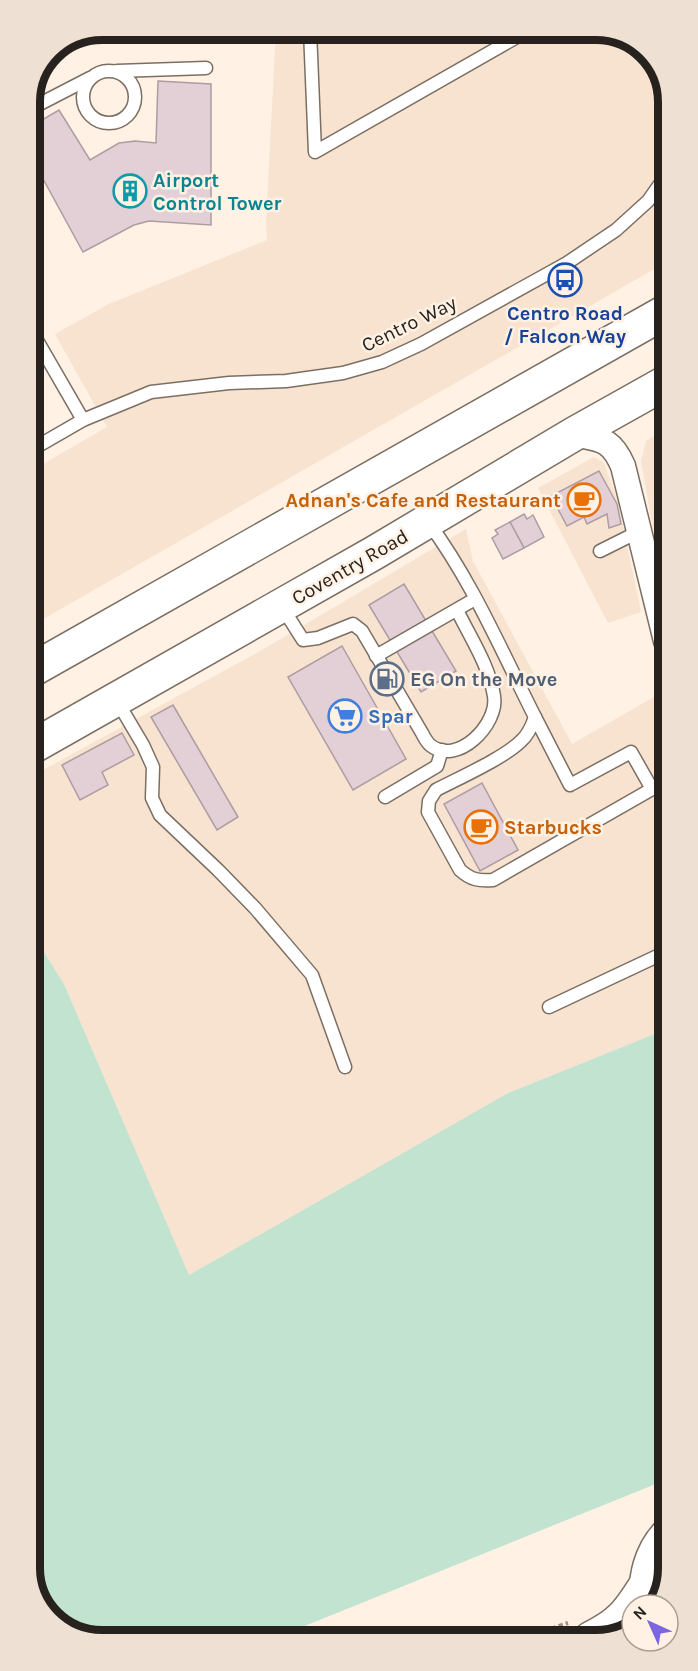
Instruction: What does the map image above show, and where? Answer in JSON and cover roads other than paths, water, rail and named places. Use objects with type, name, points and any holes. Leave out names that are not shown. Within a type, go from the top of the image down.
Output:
[{"type":"highway","points":[[41,664],[658,316]]},
{"type":"highway","name":"Coventry Road","points":[[41,742],[428,522],[658,386]]},
{"type":"street","points":[[574,434],[606,441],[616,450],[623,466],[658,603]]},
{"type":"street","points":[[645,1593],[647,1567],[658,1546]]},
{"type":"street","points":[[583,1629],[607,1629],[620,1619]]},
{"type":"lane","points":[[310,40],[315,152],[510,41]]},
{"type":"lane","points":[[41,103],[106,71],[206,68]]},
{"type":"lane","points":[[90,78],[83,93],[86,110],[99,122],[116,123],[130,113],[135,97],[129,81],[115,71]]},
{"type":"lane","name":"Centro Way","points":[[41,444],[83,420],[152,392],[331,375],[382,362],[421,344],[567,263],[616,230],[648,201],[658,186]]},
{"type":"lane","points":[[41,347],[83,420]]},
{"type":"lane","points":[[428,522],[440,538],[475,599],[570,785],[631,752],[652,789],[493,880],[479,881],[468,877],[460,870],[428,812],[429,801],[436,790],[522,741],[535,717]]},
{"type":"lane","points":[[600,551],[640,531]]},
{"type":"lane","points":[[376,656],[475,599]]},
{"type":"lane","points":[[282,606],[303,640],[318,638],[353,624],[362,631],[430,745],[442,750],[454,750],[479,736],[492,718],[495,697],[483,661],[457,610]]},
{"type":"lane","points":[[117,700],[153,767],[152,798],[160,815],[255,908],[312,975],[345,1067]]},
{"type":"lane","points":[[385,797],[437,766],[442,750]]},
{"type":"lane","points":[[549,1007],[658,956]]},
{"type":"place","name":"Airport Control Tower","points":[[130,191]]},
{"type":"place","name":"Centro Road / Falcon Way","points":[[565,280]]},
{"type":"place","name":"Adnan's Cafe and Restaurant","points":[[584,500]]},
{"type":"place","name":"EG On the Move","points":[[387,679]]},
{"type":"place","name":"Spar","points":[[345,716]]},
{"type":"place","name":"Starbucks","points":[[481,827]]}]
